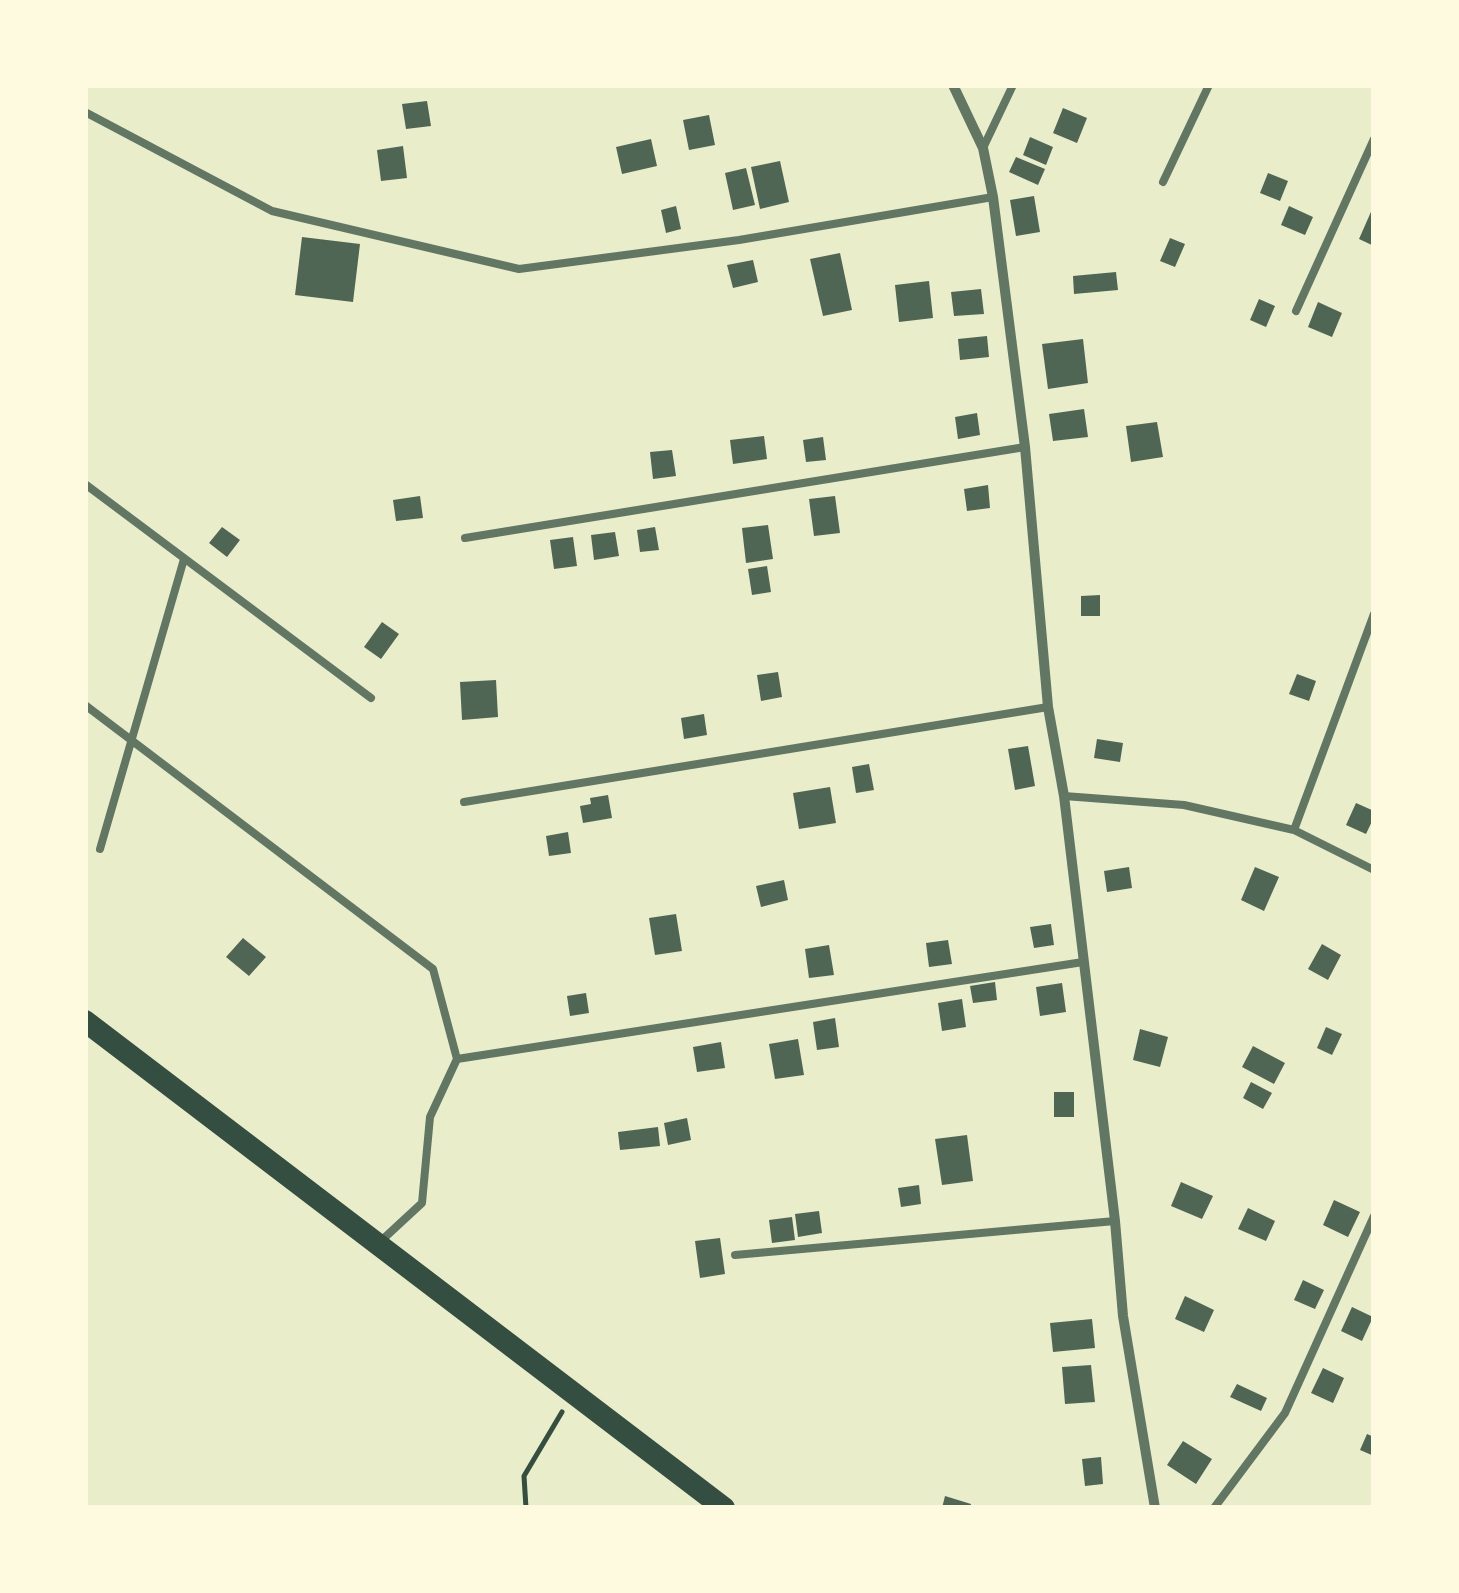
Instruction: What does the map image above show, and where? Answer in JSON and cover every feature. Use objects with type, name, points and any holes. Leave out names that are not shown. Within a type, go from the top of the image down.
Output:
[{"type":"main road","points":[[85,1021],[724,1508]]},
{"type":"street","points":[[953,85],[983,148],[993,198],[1026,447],[1048,707],[1064,796],[1123,1316],[1155,1508]]},
{"type":"lane","points":[[983,148],[1014,85]]},
{"type":"lane","points":[[1163,182],[1209,85]]},
{"type":"lane","points":[[85,112],[272,211],[519,269],[739,240],[993,198]]},
{"type":"lane","points":[[1296,311],[1374,138]]},
{"type":"lane","points":[[465,538],[1026,447]]},
{"type":"lane","points":[[85,484],[371,698]]},
{"type":"lane","points":[[100,849],[184,559]]},
{"type":"lane","points":[[1294,830],[1374,614]]},
{"type":"lane","points":[[85,705],[433,969],[458,1058],[430,1117],[422,1203],[378,1244]]},
{"type":"lane","points":[[464,802],[1048,707]]},
{"type":"lane","points":[[1064,796],[1184,804],[1294,830],[1374,870]]},
{"type":"lane","points":[[458,1058],[1082,962]]},
{"type":"lane","points":[[1214,1508],[1284,1413],[1374,1216]]},
{"type":"lane","points":[[735,1255],[1115,1222]]},
{"type":"path","points":[[526,1508],[524,1476],[573,1393]]},
{"type":"building","points":[[427,101],[431,126],[406,129],[402,104]]},
{"type":"building","points":[[1063,108],[1087,118],[1077,143],[1053,133]]},
{"type":"building","points":[[709,115],[715,145],[689,150],[683,120]]},
{"type":"building","points":[[1030,137],[1053,147],[1046,165],[1023,155]]},
{"type":"building","points":[[651,139],[657,166],[622,174],[616,147]]},
{"type":"building","points":[[403,146],[407,178],[381,181],[377,150]]},
{"type":"building","points":[[1016,157],[1045,169],[1038,185],[1009,172]]},
{"type":"building","points":[[780,161],[789,202],[760,209],[751,167]]},
{"type":"building","points":[[746,168],[755,205],[733,210],[725,173]]},
{"type":"building","points":[[1268,173],[1288,181],[1280,201],[1260,193]]},
{"type":"building","points":[[1034,196],[1040,232],[1016,236],[1010,200]]},
{"type":"building","points":[[1374,205],[1374,246],[1359,239]]},
{"type":"building","points":[[676,206],[681,229],[666,233],[661,210]]},
{"type":"building","points":[[1289,206],[1313,217],[1305,235],[1281,225]]},
{"type":"building","points":[[302,237],[360,244],[353,302],[295,295]]},
{"type":"building","points":[[1170,238],[1185,244],[1175,267],[1160,261]]},
{"type":"building","points":[[840,253],[852,310],[823,316],[810,259]]},
{"type":"building","points":[[753,260],[758,282],[733,288],[727,265]]},
{"type":"building","points":[[1116,272],[1118,290],[1074,294],[1073,276]]},
{"type":"building","points":[[929,281],[933,318],[899,322],[895,285]]},
{"type":"building","points":[[981,289],[984,314],[954,316],[951,292]]},
{"type":"building","points":[[1259,299],[1275,306],[1266,327],[1250,320]]},
{"type":"building","points":[[1318,302],[1342,313],[1332,337],[1308,327]]},
{"type":"building","points":[[987,336],[989,357],[960,360],[958,339]]},
{"type":"building","points":[[1083,339],[1088,383],[1048,389],[1042,344]]},
{"type":"building","points":[[1084,409],[1088,437],[1053,441],[1049,414]]},
{"type":"building","points":[[977,413],[980,435],[958,439],[955,417]]},
{"type":"building","points":[[1157,422],[1163,457],[1131,462],[1126,426]]},
{"type":"building","points":[[764,436],[767,459],[733,464],[730,440]]},
{"type":"building","points":[[823,437],[826,460],[806,462],[803,440]]},
{"type":"building","points":[[672,450],[676,476],[653,479],[650,452]]},
{"type":"building","points":[[988,485],[990,508],[967,511],[964,489]]},
{"type":"building","points":[[420,496],[423,518],[396,521],[393,500]]},
{"type":"building","points":[[835,496],[840,533],[814,536],[809,499]]},
{"type":"building","points":[[768,525],[773,559],[746,563],[742,528]]},
{"type":"building","points":[[222,527],[240,540],[227,557],[209,543]]},
{"type":"building","points":[[655,527],[659,550],[640,552],[637,530]]},
{"type":"building","points":[[615,532],[619,556],[594,560],[591,535]]},
{"type":"building","points":[[573,537],[577,566],[554,569],[550,540]]},
{"type":"building","points":[[767,566],[771,592],[752,595],[748,569]]},
{"type":"building","points":[[1100,595],[1100,616],[1081,616],[1081,596]]},
{"type":"building","points":[[382,622],[399,634],[381,659],[364,647]]},
{"type":"building","points":[[778,672],[782,697],[761,701],[757,675]]},
{"type":"building","points":[[1297,674],[1316,681],[1309,701],[1289,694]]},
{"type":"building","points":[[496,680],[498,717],[462,720],[460,682]]},
{"type":"building","points":[[704,714],[707,735],[684,739],[681,718]]},
{"type":"building","points":[[1097,739],[1123,743],[1120,762],[1094,758]]},
{"type":"building","points":[[1028,746],[1035,786],[1015,790],[1008,749]]},
{"type":"building","points":[[869,764],[874,790],[856,793],[852,767]]},
{"type":"building","points":[[830,787],[836,823],[799,829],[793,793]]},
{"type":"building","points":[[608,795],[612,818],[583,823],[580,806],[591,804],[590,798]]},
{"type":"building","points":[[1356,803],[1374,811],[1366,834],[1346,825]]},
{"type":"building","points":[[568,832],[571,853],[549,856],[546,836]]},
{"type":"building","points":[[1129,867],[1132,888],[1107,892],[1104,871]]},
{"type":"building","points":[[1255,867],[1279,877],[1264,911],[1241,900]]},
{"type":"building","points":[[784,880],[788,900],[761,907],[756,886]]},
{"type":"building","points":[[676,914],[682,951],[655,955],[649,918]]},
{"type":"building","points":[[1051,924],[1054,945],[1034,948],[1030,927]]},
{"type":"building","points":[[243,938],[266,957],[249,976],[226,957]]},
{"type":"building","points":[[948,940],[952,964],[929,967],[926,943]]},
{"type":"building","points":[[1322,944],[1341,955],[1328,980],[1308,969]]},
{"type":"building","points":[[829,945],[834,975],[809,978],[805,949]]},
{"type":"building","points":[[995,982],[997,1000],[973,1003],[970,986]]},
{"type":"building","points":[[1062,983],[1066,1012],[1040,1016],[1036,987]]},
{"type":"building","points":[[586,993],[589,1013],[570,1016],[567,996]]},
{"type":"building","points":[[962,999],[966,1027],[942,1031],[938,1003]]},
{"type":"building","points":[[835,1018],[839,1047],[817,1050],[813,1022]]},
{"type":"building","points":[[1326,1027],[1342,1034],[1332,1055],[1317,1048]]},
{"type":"building","points":[[1140,1029],[1168,1037],[1160,1067],[1133,1060]]},
{"type":"building","points":[[798,1039],[804,1075],[775,1079],[769,1044]]},
{"type":"building","points":[[721,1042],[725,1068],[697,1072],[693,1047]]},
{"type":"building","points":[[1253,1046],[1285,1063],[1274,1084],[1242,1067]]},
{"type":"building","points":[[1251,1082],[1272,1093],[1263,1109],[1243,1098]]},
{"type":"building","points":[[1054,1092],[1074,1092],[1074,1117],[1054,1117]]},
{"type":"building","points":[[687,1118],[691,1140],[668,1145],[664,1123]]},
{"type":"building","points":[[658,1127],[660,1146],[620,1150],[618,1132]]},
{"type":"building","points":[[967,1135],[973,1181],[942,1185],[935,1139]]},
{"type":"building","points":[[1181,1182],[1213,1196],[1202,1219],[1171,1206]]},
{"type":"building","points":[[919,1185],[921,1204],[901,1207],[898,1188]]},
{"type":"building","points":[[1334,1200],[1360,1212],[1348,1237],[1323,1225]]},
{"type":"building","points":[[1248,1208],[1275,1221],[1266,1241],[1238,1229]]},
{"type":"building","points":[[819,1211],[822,1233],[798,1237],[795,1214]]},
{"type":"building","points":[[792,1217],[795,1240],[772,1243],[769,1220]]},
{"type":"building","points":[[720,1238],[725,1274],[700,1278],[695,1241]]},
{"type":"building","points":[[1303,1280],[1324,1290],[1315,1309],[1294,1300]]},
{"type":"building","points":[[1185,1296],[1214,1310],[1204,1332],[1175,1319]]},
{"type":"building","points":[[1352,1307],[1373,1317],[1362,1341],[1341,1331]]},
{"type":"building","points":[[1092,1319],[1095,1348],[1053,1352],[1050,1323]]},
{"type":"building","points":[[1091,1365],[1095,1402],[1065,1404],[1062,1367]]},
{"type":"building","points":[[1323,1368],[1344,1378],[1333,1403],[1311,1393]]},
{"type":"building","points":[[1237,1384],[1267,1398],[1261,1411],[1230,1397]]},
{"type":"building","points":[[1367,1434],[1374,1437],[1374,1456],[1360,1450]]},
{"type":"building","points":[[1183,1441],[1212,1459],[1196,1484],[1167,1465]]},
{"type":"building","points":[[1101,1457],[1103,1484],[1085,1486],[1082,1459]]},
{"type":"building","points":[[945,1496],[971,1504],[970,1508],[942,1508]]}]
